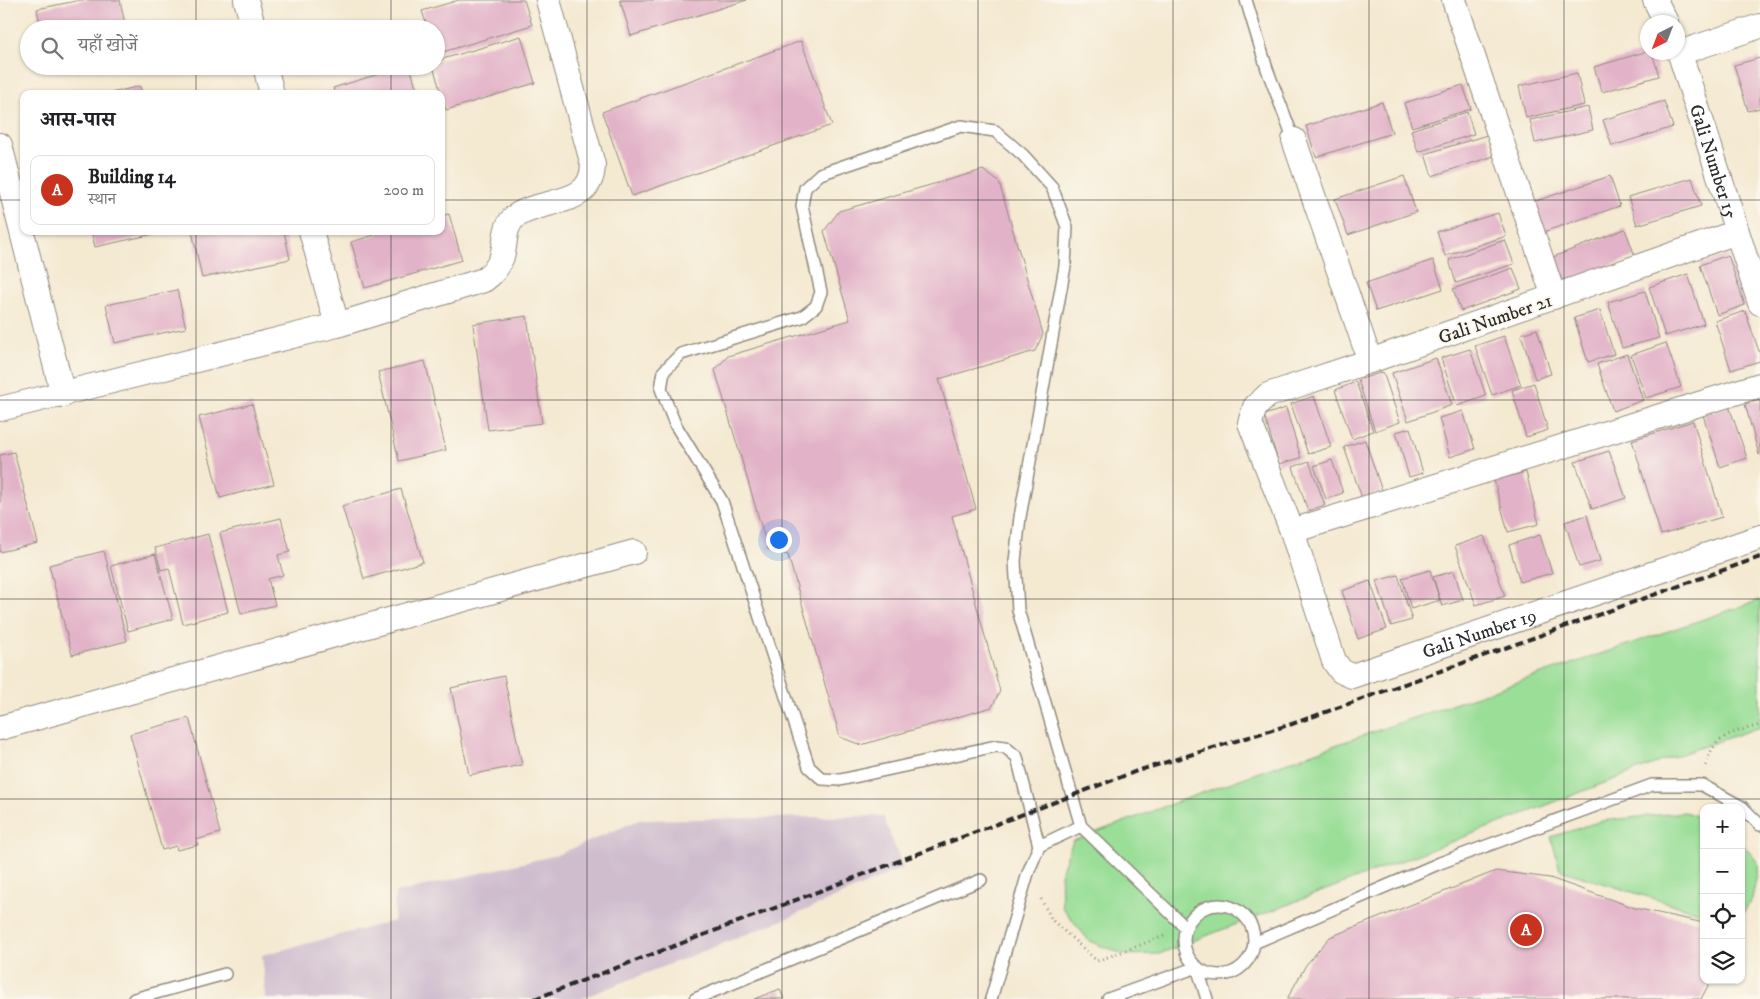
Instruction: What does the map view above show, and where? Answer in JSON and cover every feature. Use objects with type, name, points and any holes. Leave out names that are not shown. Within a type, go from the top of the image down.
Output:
[{"type":"street","points":[[246,0],[252,20]]},
{"type":"street","points":[[0,410],[337,325],[484,280],[494,272],[502,258],[506,232],[514,218],[528,210],[573,197],[586,190],[592,178],[593,164],[548,0]]},
{"type":"street","points":[[1454,0],[1554,297]]},
{"type":"street","points":[[1655,0],[1662,15]]},
{"type":"street","points":[[1669,0],[1670,15]]},
{"type":"street","points":[[1685,49],[1760,26]]},
{"type":"street","name":"Gali Number 15","points":[[1681,60],[1760,303]]},
{"type":"street","points":[[267,75],[271,90]]},
{"type":"street","points":[[1294,140],[1370,361]]},
{"type":"street","points":[[0,145],[20,223]]},
{"type":"street","name":"Gali Number 21","points":[[1292,531],[1250,423],[1255,407],[1268,395],[1737,232]]},
{"type":"street","points":[[23,235],[64,395]]},
{"type":"street","points":[[312,235],[337,325]]},
{"type":"street","points":[[1292,531],[1760,385]]},
{"type":"street","name":"Gali Number 19","points":[[1292,531],[1334,661],[1341,671],[1352,676],[1760,537]]},
{"type":"street","points":[[0,728],[634,552]]},
{"type":"lane","points":[[1246,0],[1267,69],[1294,140]]},
{"type":"lane","points":[[991,999],[1028,873],[1039,846],[1016,756],[1005,747],[988,748],[840,780],[822,778],[809,767],[722,502],[675,424],[661,389],[664,371],[681,354],[802,316],[816,306],[821,292],[802,206],[805,188],[820,174],[961,126],[995,131],[1023,155],[1052,187],[1067,227],[1065,266],[1021,507],[1015,561],[1018,610],[1081,826],[1186,928]]},
{"type":"lane","points":[[1254,943],[1440,864],[1652,785],[1702,785],[1742,807],[1760,825]]},
{"type":"lane","points":[[1039,846],[1081,826]]},
{"type":"lane","points":[[695,999],[981,880]]},
{"type":"lane","points":[[1228,905],[1239,910],[1247,917],[1252,927],[1254,943],[1249,959],[1242,968],[1232,973],[1220,975],[1208,973],[1197,967],[1189,958],[1184,946],[1186,928],[1196,913],[1206,906],[1228,905]]},
{"type":"lane","points":[[1108,999],[1197,967]]},
{"type":"lane","points":[[1197,967],[1207,999]]},
{"type":"lane","points":[[134,999],[225,974]]},
{"type":"path","points":[[1702,785],[1708,756],[1722,736],[1760,725]]},
{"type":"path","points":[[1028,873],[1052,920],[1097,960],[1186,928]]},
{"type":"shaded area","points":[[883,816],[903,868],[788,918],[580,999],[266,999],[262,955],[394,921],[395,893],[557,855],[639,820]]},
{"type":"green space","points":[[1760,600],[1760,727],[1667,759],[1159,954],[1125,955],[1089,941],[1062,907],[1061,872],[1073,841],[1329,747]]},
{"type":"green space","points":[[1685,812],[1700,818],[1700,913],[1560,870],[1551,837],[1601,821]]},
{"type":"green space","points":[[1745,847],[1759,864],[1752,899],[1745,910]]},
{"type":"building","points":[[81,0],[120,0],[124,20],[39,20],[37,9]]},
{"type":"building","points":[[459,0],[524,0],[532,25],[445,51],[445,20],[425,20],[422,11]]},
{"type":"building","points":[[620,0],[747,0],[631,36]]},
{"type":"building","points":[[521,36],[535,83],[446,110],[445,90],[440,90],[436,75],[445,75],[445,58]]},
{"type":"building","points":[[801,41],[832,125],[632,196],[602,112]]},
{"type":"building","points":[[1640,53],[1640,60],[1654,60],[1659,76],[1602,92],[1594,67]]},
{"type":"building","points":[[1760,58],[1760,108],[1748,111],[1734,65]]},
{"type":"building","points":[[1577,73],[1584,105],[1526,118],[1519,86]]},
{"type":"building","points":[[376,75],[413,75],[417,90],[334,90],[333,88]]},
{"type":"building","points":[[1463,85],[1471,109],[1412,127],[1404,103]]},
{"type":"building","points":[[140,86],[141,90],[123,90]]},
{"type":"building","points":[[1664,101],[1673,127],[1612,146],[1603,120]]},
{"type":"building","points":[[1382,102],[1392,133],[1316,157],[1306,126]]},
{"type":"building","points":[[1588,107],[1593,130],[1535,143],[1530,120]]},
{"type":"building","points":[[1467,112],[1474,134],[1418,152],[1411,130]]},
{"type":"building","points":[[1487,135],[1494,156],[1432,176],[1425,154]]},
{"type":"building","points":[[983,170],[999,182],[1043,334],[1035,351],[939,379],[976,509],[952,516],[1000,691],[992,707],[861,745],[840,737],[788,555],[768,549],[715,370],[728,356],[850,320],[824,231],[839,211]]},
{"type":"building","points":[[1404,176],[1416,212],[1348,235],[1335,199]]},
{"type":"building","points":[[1610,176],[1620,206],[1543,232],[1533,202]]},
{"type":"building","points":[[1692,178],[1701,206],[1637,225],[1628,197]]},
{"type":"building","points":[[1498,213],[1506,236],[1445,256],[1437,232]]},
{"type":"building","points":[[449,214],[462,260],[365,288],[351,242],[375,235],[445,235],[445,215]]},
{"type":"building","points":[[1625,229],[1635,256],[1563,284],[1553,257]]},
{"type":"building","points":[[92,235],[149,235],[95,247]]},
{"type":"building","points":[[193,235],[285,235],[290,259],[202,278]]},
{"type":"building","points":[[1505,240],[1514,264],[1456,283],[1449,260]]},
{"type":"building","points":[[1728,255],[1745,305],[1717,315],[1700,265]]},
{"type":"building","points":[[1433,260],[1443,289],[1376,311],[1366,283]]},
{"type":"building","points":[[1513,268],[1521,289],[1461,311],[1453,289]]},
{"type":"building","points":[[1688,274],[1704,324],[1665,336],[1649,287]]},
{"type":"building","points":[[177,290],[186,328],[115,343],[106,305]]},
{"type":"building","points":[[1645,291],[1659,338],[1622,348],[1608,302]]},
{"type":"building","points":[[1600,310],[1614,354],[1588,362],[1574,318]]},
{"type":"building","points":[[1745,311],[1760,354],[1760,361],[1731,370],[1715,321]]},
{"type":"building","points":[[527,316],[542,423],[488,430],[473,324]]},
{"type":"building","points":[[1537,329],[1551,374],[1535,379],[1521,334]]},
{"type":"building","points":[[1504,336],[1521,385],[1492,395],[1475,346]]},
{"type":"building","points":[[1666,343],[1681,387],[1646,398],[1631,355]]},
{"type":"building","points":[[1470,349],[1486,396],[1457,406],[1441,358]]},
{"type":"building","points":[[1627,354],[1643,400],[1613,411],[1597,364]]},
{"type":"building","points":[[1436,358],[1452,405],[1408,421],[1392,373]]},
{"type":"building","points":[[425,361],[446,450],[399,461],[378,372]]},
{"type":"building","points":[[1383,372],[1400,422],[1375,431],[1358,380]]},
{"type":"building","points":[[1356,382],[1373,431],[1352,439],[1335,390]]},
{"type":"building","points":[[1534,383],[1548,430],[1526,437],[1512,390]]},
{"type":"building","points":[[1314,396],[1331,447],[1308,454],[1291,404]]},
{"type":"building","points":[[1760,400],[1760,454],[1759,455],[1745,404]]},
{"type":"building","points":[[252,404],[274,484],[220,498],[199,417]]},
{"type":"building","points":[[1729,406],[1747,458],[1720,467],[1703,415]]},
{"type":"building","points":[[1286,408],[1301,458],[1279,464],[1264,415]]},
{"type":"building","points":[[1463,411],[1475,449],[1450,457],[1439,418]]},
{"type":"building","points":[[1693,421],[1722,517],[1661,535],[1632,440]]},
{"type":"building","points":[[1410,428],[1423,473],[1409,477],[1396,432]]},
{"type":"building","points":[[1365,440],[1382,491],[1362,498],[1344,447]]},
{"type":"building","points":[[1609,451],[1626,498],[1592,509],[1575,462]]},
{"type":"building","points":[[14,452],[38,543],[0,552],[0,455]]},
{"type":"building","points":[[1332,460],[1343,493],[1326,499],[1314,466]]},
{"type":"building","points":[[1309,461],[1325,505],[1308,511],[1293,467]]},
{"type":"building","points":[[1526,472],[1539,524],[1508,532],[1494,480]]},
{"type":"building","points":[[401,489],[423,562],[364,579],[342,506]]},
{"type":"building","points":[[1587,515],[1600,561],[1579,567],[1565,522]]},
{"type":"building","points":[[281,518],[290,552],[278,555],[283,575],[268,579],[275,605],[241,614],[220,533]]},
{"type":"building","points":[[208,534],[228,612],[183,624],[169,568],[161,570],[155,548]]},
{"type":"building","points":[[1540,535],[1552,573],[1520,582],[1509,545]]},
{"type":"building","points":[[1484,536],[1505,596],[1476,605],[1455,546]]},
{"type":"building","points":[[104,551],[127,641],[72,655],[49,565]]},
{"type":"building","points":[[155,554],[173,619],[128,631],[111,566]]},
{"type":"building","points":[[1430,570],[1440,600],[1411,609],[1402,578]]},
{"type":"building","points":[[1454,571],[1463,600],[1442,606],[1433,577]]},
{"type":"building","points":[[1398,575],[1412,620],[1391,626],[1377,581]]},
{"type":"building","points":[[1370,581],[1387,629],[1358,639],[1342,591]]},
{"type":"building","points":[[504,676],[522,765],[469,775],[451,688]]},
{"type":"building","points":[[189,718],[220,833],[196,840],[198,845],[177,850],[176,846],[162,850],[130,734]]},
{"type":"building","points":[[1496,871],[1550,878],[1635,908],[1700,922],[1700,984],[1709,984],[1701,999],[1287,999],[1306,965],[1330,937]]},
{"type":"building","points":[[780,989],[784,999],[754,999]]},
{"type":"railway","points":[[534,999],[1137,771],[1292,724],[1760,557]]},
{"type":"place","name":"Building 14","points":[[1526,930]]}]
